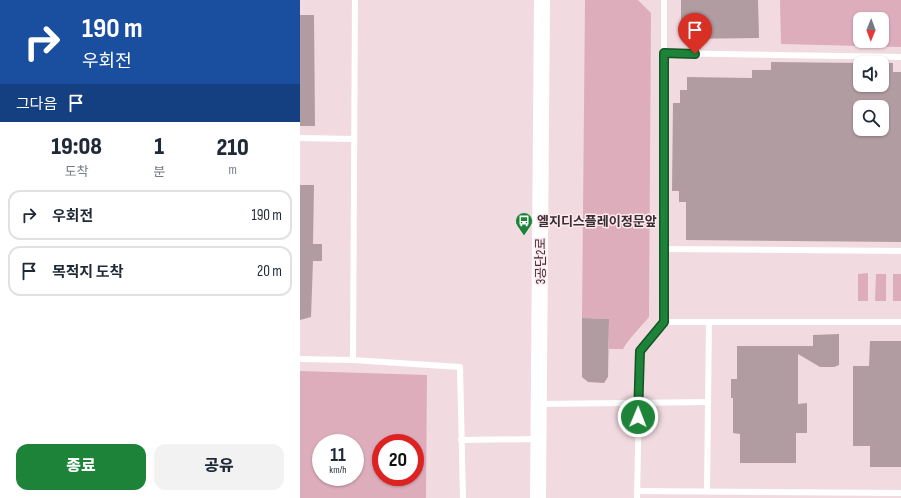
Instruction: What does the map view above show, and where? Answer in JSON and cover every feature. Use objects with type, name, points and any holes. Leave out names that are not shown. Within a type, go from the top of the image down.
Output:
[{"type":"street","name":"3공단2로","points":[[538,498],[542,0]]},
{"type":"lane","points":[[353,360],[355,0]]},
{"type":"lane","points":[[637,498],[640,351],[664,322],[664,0]]},
{"type":"lane","points":[[664,53],[901,57]]},
{"type":"lane","points":[[300,138],[354,139]]},
{"type":"lane","points":[[664,249],[901,251]]},
{"type":"lane","points":[[664,322],[901,322]]},
{"type":"lane","points":[[707,491],[709,322]]},
{"type":"lane","points":[[300,359],[353,360],[460,367],[463,498]]},
{"type":"lane","points":[[539,404],[708,402]]},
{"type":"lane","points":[[462,440],[539,439]]},
{"type":"lane","points":[[637,491],[901,493]]},
{"type":"shaded area","points":[[585,0],[638,0],[651,13],[649,317],[632,336],[623,349],[609,349],[609,319],[582,318]]},
{"type":"shaded area","points":[[780,0],[901,0],[901,47],[889,47],[889,12],[853,12],[853,46],[781,44]]},
{"type":"shaded area","points":[[868,273],[868,301],[858,301],[858,274]]},
{"type":"shaded area","points":[[876,274],[886,274],[886,301],[875,301]]},
{"type":"shaded area","points":[[893,274],[901,274],[901,301],[893,301]]},
{"type":"shaded area","points":[[300,371],[427,375],[426,498],[300,498]]},
{"type":"building","points":[[681,0],[758,0],[759,38],[681,39]]},
{"type":"building","points":[[300,15],[314,15],[315,126],[300,126]]},
{"type":"building","points":[[771,62],[853,63],[853,92],[889,92],[889,63],[893,63],[893,72],[901,72],[901,242],[686,240],[686,202],[679,202],[679,191],[672,191],[673,103],[680,103],[680,90],[687,90],[687,77],[752,78],[752,70],[771,70]]},
{"type":"building","points":[[300,185],[314,185],[313,244],[322,244],[322,261],[313,261],[311,317],[300,320]]},
{"type":"building","points":[[582,318],[609,319],[608,377],[604,383],[588,382],[582,377]]},
{"type":"building","points":[[839,334],[839,365],[834,367],[820,367],[798,354],[798,404],[807,403],[807,433],[796,433],[796,463],[740,463],[740,434],[733,433],[733,398],[731,398],[731,379],[737,379],[737,346],[813,346],[813,335]]},
{"type":"building","points":[[870,341],[901,341],[901,467],[870,467],[870,446],[853,446],[853,366],[869,366]]},
{"type":"place","name":"엘지디스플레이정문앞","points":[[524,236]]},
{"type":"route","points":[[638,417],[640,351],[664,322],[664,53],[695,54]]}]
